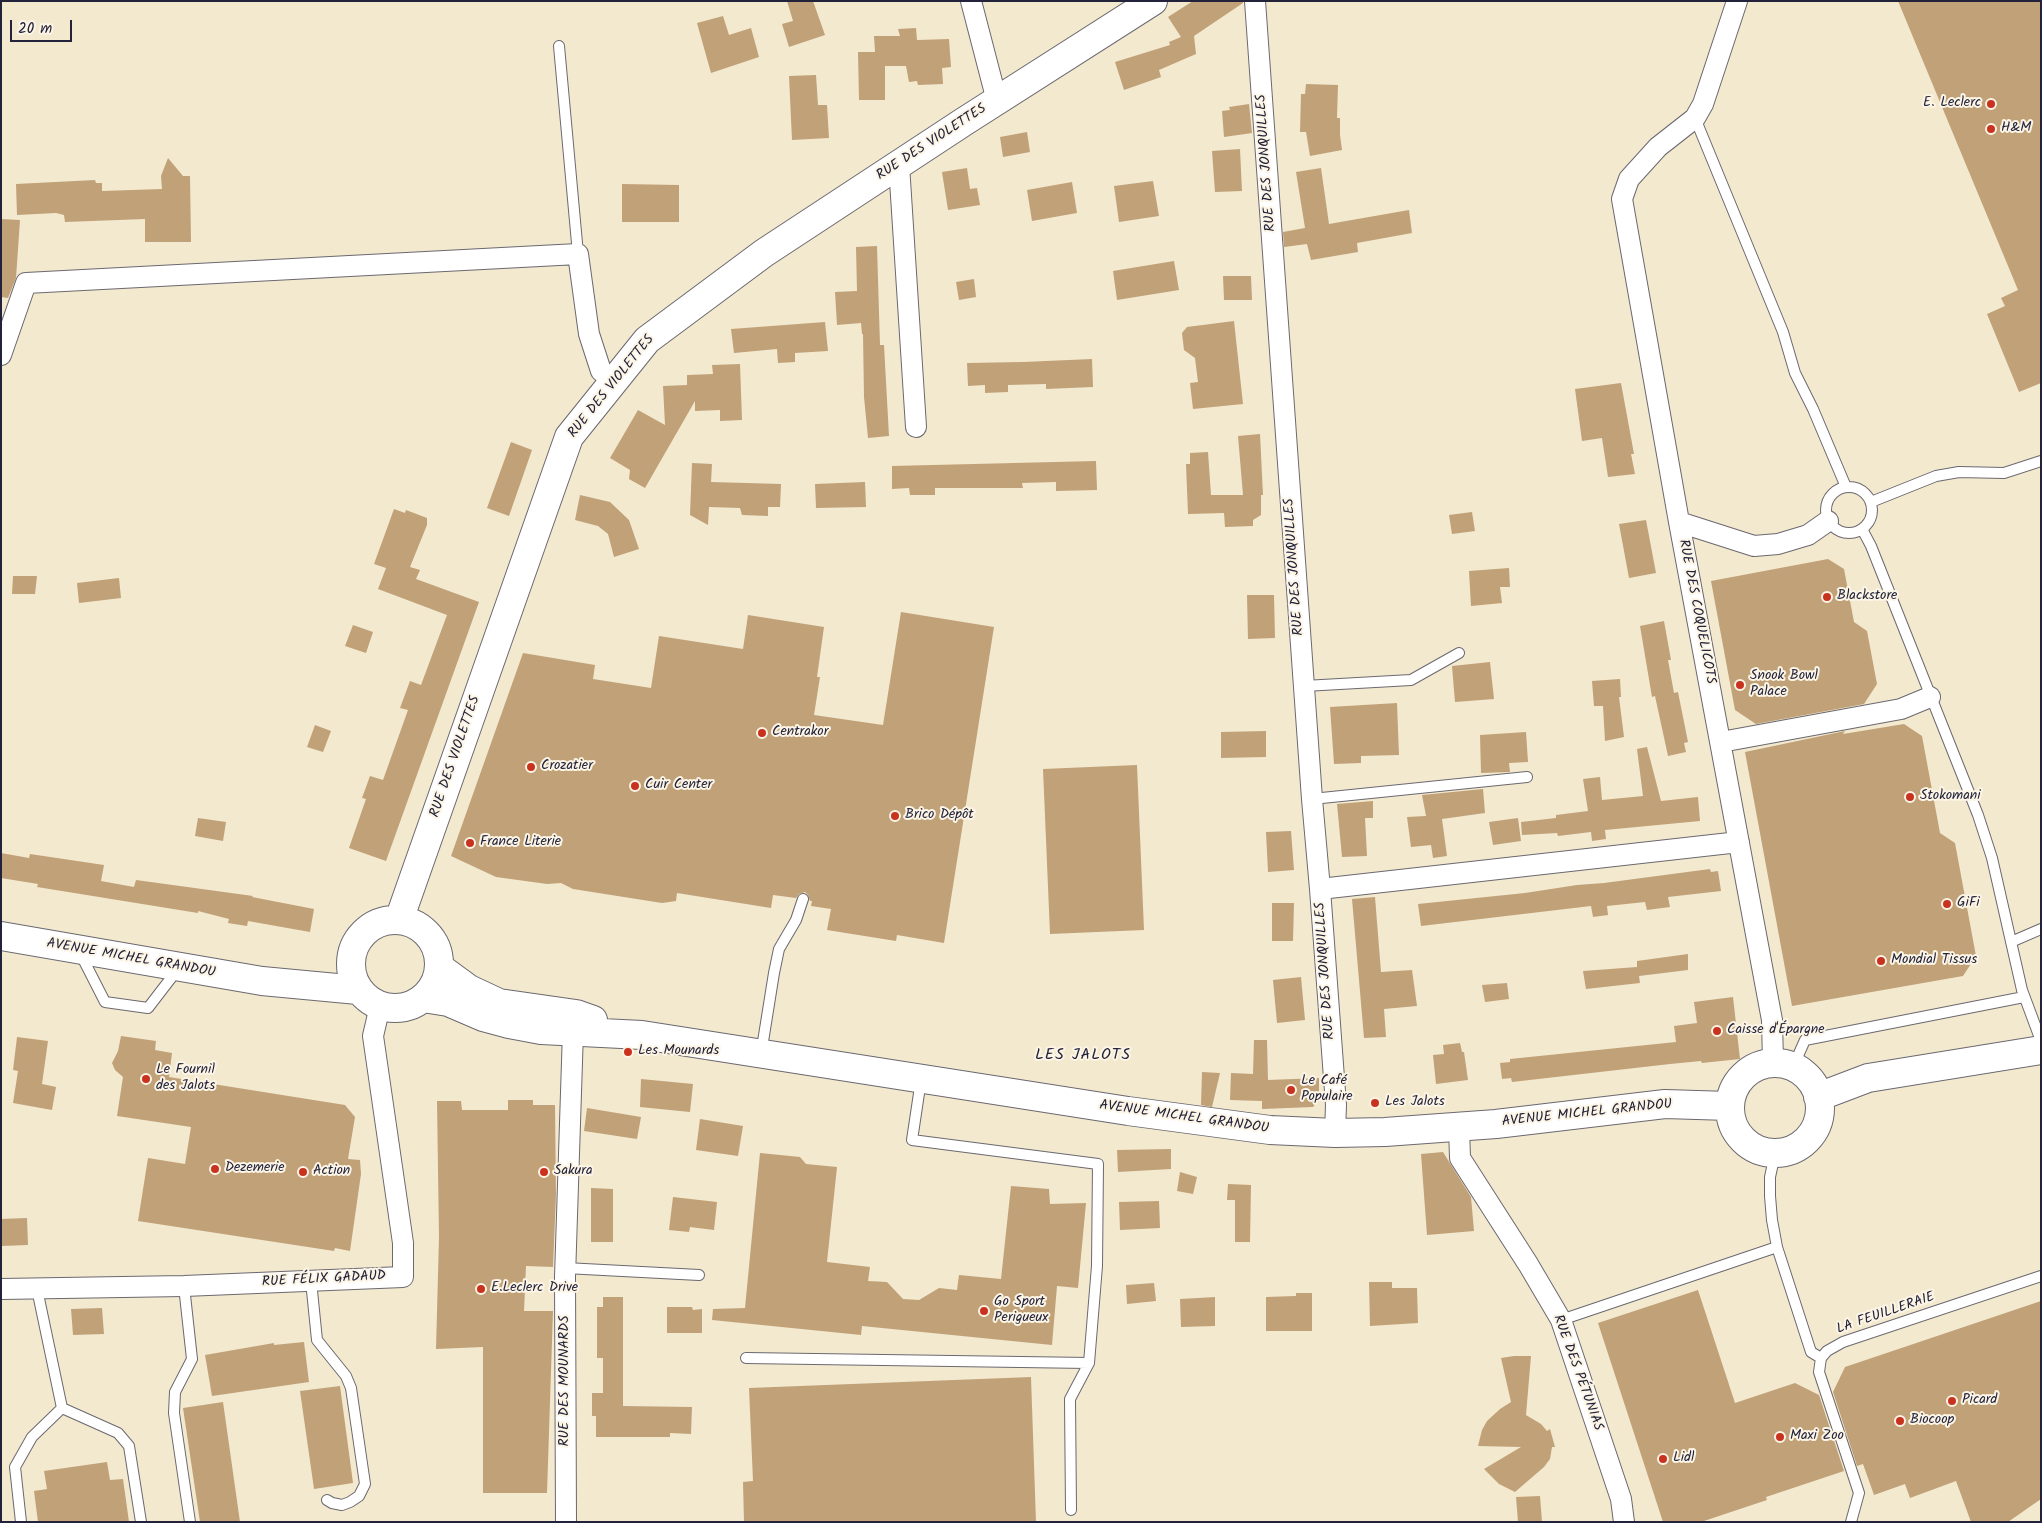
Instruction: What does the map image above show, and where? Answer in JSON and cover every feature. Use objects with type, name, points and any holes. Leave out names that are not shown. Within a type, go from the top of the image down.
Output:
[{"type":"main road","name":"RUE DES VIOLETTES","points":[[399,920],[569,436],[646,340],[764,254],[1153,1]]},
{"type":"main road","points":[[399,920],[410,923],[428,935],[435,945],[439,967],[437,979],[423,998],[414,1005],[403,1008],[380,1006],[368,1000],[358,990],[352,977],[350,963],[353,949],[360,937],[371,927],[384,921],[399,920]]},
{"type":"main road","name":"AVENUE MICHEL GRANDOU","points":[[1,936],[262,981],[358,990]]},
{"type":"main road","name":"AVENUE MICHEL GRANDOU","points":[[262,981],[311,974],[327,968],[353,949]]},
{"type":"main road","name":"AVENUE MICHEL GRANDOU","points":[[439,967],[469,989],[499,1003],[576,1014],[642,1035]]},
{"type":"main road","name":"AVENUE MICHEL GRANDOU","points":[[423,998],[448,1002],[483,1017],[541,1030],[642,1035],[1200,1122],[1270,1130],[1335,1133],[1385,1132],[1459,1127],[1665,1104],[1729,1106]]},
{"type":"main road","points":[[1818,1097],[1868,1078],[2041,1050]]},
{"type":"main road","points":[[1783,1065],[1809,1079],[1818,1097],[1820,1108],[1814,1131],[1798,1147],[1787,1152],[1775,1154],[1760,1152],[1747,1145],[1737,1134],[1731,1121],[1729,1106],[1732,1093],[1738,1082],[1748,1072],[1760,1066],[1783,1065]]},
{"type":"street","points":[[971,1],[997,101]]},
{"type":"street","name":"RUE DES JONQUILLES","points":[[1255,1],[1312,799],[1336,1105],[1335,1133]]},
{"type":"street","name":"RUE DES COQUELICOTS","points":[[1737,1],[1703,104],[1695,118],[1658,146],[1629,180],[1622,199],[1679,522],[1772,1020],[1783,1065]]},
{"type":"street","points":[[899,165],[916,427]]},
{"type":"street","points":[[1,355],[26,283],[578,254],[589,334],[601,371],[614,381]]},
{"type":"street","points":[[1679,522],[1754,546],[1778,544],[1808,535],[1828,521]]},
{"type":"street","points":[[1721,742],[1901,709],[1930,697]]},
{"type":"street","points":[[1320,889],[1739,842]]},
{"type":"street","name":"RUE FÉLIX GADAUD","points":[[1,1289],[184,1286],[403,1277],[402,1243],[373,1036],[380,1006]]},
{"type":"street","name":"RUE DES MOUNARDS","points":[[566,1522],[566,1268],[573,1031]]},
{"type":"street","name":"RUE DES PÉTUNIAS","points":[[1459,1127],[1460,1158],[1528,1264],[1561,1320],[1621,1499],[1624,1522]]},
{"type":"lane","points":[[559,46],[578,254]]},
{"type":"lane","points":[[1695,118],[1783,332],[1794,373],[1813,409],[1846,487]]},
{"type":"lane","points":[[1871,502],[1936,476],[1959,472],[2004,473],[2041,461]]},
{"type":"lane","points":[[1846,487],[1861,490],[1871,502],[1871,517],[1862,530],[1847,533],[1840,532],[1828,521],[1826,507],[1828,499],[1839,489],[1846,487]]},
{"type":"lane","points":[[1862,530],[1871,546],[1978,815],[1992,858],[2024,997],[2041,1041]]},
{"type":"lane","points":[[1304,686],[1411,680],[1459,653]]},
{"type":"lane","points":[[1312,799],[1527,777]]},
{"type":"lane","points":[[760,1054],[780,949],[796,920],[802,899]]},
{"type":"lane","points":[[2010,942],[2041,929]]},
{"type":"lane","points":[[78,950],[105,1002],[148,1008],[180,967]]},
{"type":"lane","points":[[1783,1065],[1805,1040],[2024,997]]},
{"type":"lane","points":[[921,1079],[912,1140],[1098,1164],[1097,1266],[1089,1364],[1070,1399],[1071,1510]]},
{"type":"lane","points":[[1775,1154],[1770,1177],[1770,1196],[1777,1247],[1811,1352],[1821,1358],[1819,1372],[1860,1492],[1851,1522]]},
{"type":"lane","points":[[1561,1320],[1777,1247]]},
{"type":"lane","points":[[566,1268],[699,1275]]},
{"type":"lane","name":"LA FEUILLERAIE","points":[[1821,1358],[1827,1351],[1843,1342],[2041,1276]]},
{"type":"lane","points":[[310,1281],[317,1340],[346,1376],[351,1388],[365,1484],[359,1496],[350,1502],[342,1505],[327,1500]]},
{"type":"lane","points":[[184,1286],[192,1359],[175,1392],[174,1413],[190,1522]]},
{"type":"lane","points":[[37,1289],[62,1408]]},
{"type":"lane","points":[[746,1358],[1089,1364]]},
{"type":"lane","points":[[21,1522],[15,1467],[32,1438],[62,1408]]},
{"type":"lane","points":[[62,1408],[118,1433],[129,1446],[141,1522]]},
{"type":"building","points":[[787,1],[813,1],[825,35],[789,47],[782,24],[793,21]]},
{"type":"building","points":[[1193,1],[1243,1],[1243,3],[1194,36],[1196,54],[1159,70],[1161,77],[1124,90],[1115,62],[1170,45],[1169,42],[1181,37],[1168,17]]},
{"type":"building","name":"E. Leclerc","points":[[1898,1],[2041,1],[2041,383],[2019,392],[1987,314],[2005,306],[2001,298],[2018,290]]},
{"type":"building","points":[[723,16],[729,35],[751,28],[759,57],[711,73],[697,23]]},
{"type":"building","points":[[916,28],[917,40],[949,39],[951,67],[942,68],[943,84],[918,85],[917,81],[909,82],[906,66],[885,66],[885,100],[859,100],[858,52],[875,52],[874,36],[900,36],[898,29]]},
{"type":"building","points":[[816,75],[818,105],[827,105],[829,138],[792,140],[789,76]]},
{"type":"building","points":[[1306,84],[1338,85],[1337,118],[1340,118],[1342,150],[1310,156],[1306,132],[1300,132],[1301,94],[1305,94]]},
{"type":"building","points":[[1249,104],[1252,133],[1224,137],[1222,111],[1230,110],[1229,107]]},
{"type":"building","points":[[1027,132],[1030,152],[1003,157],[1000,137]]},
{"type":"building","points":[[1240,149],[1242,191],[1215,192],[1212,151]]},
{"type":"building","points":[[168,158],[183,176],[190,176],[191,242],[145,242],[145,219],[65,222],[64,215],[56,213],[17,215],[16,184],[95,180],[96,183],[102,183],[102,191],[162,189],[161,176]]},
{"type":"building","points":[[967,168],[970,189],[977,188],[980,205],[948,210],[942,172]]},
{"type":"building","points":[[1321,168],[1329,224],[1409,210],[1412,233],[1357,243],[1358,252],[1311,260],[1307,244],[1284,247],[1283,232],[1305,228],[1296,172]]},
{"type":"building","points":[[1153,181],[1159,216],[1119,222],[1114,186]]},
{"type":"building","points":[[1072,182],[1077,213],[1032,221],[1027,190]]},
{"type":"building","points":[[622,184],[679,185],[679,222],[622,222]]},
{"type":"building","points":[[1,219],[20,220],[16,278],[8,298],[1,297]]},
{"type":"building","points":[[877,246],[880,345],[884,345],[889,436],[868,438],[864,397],[863,334],[861,323],[837,325],[835,292],[857,291],[856,247]]},
{"type":"building","points":[[1174,261],[1179,290],[1117,300],[1113,271]]},
{"type":"building","points":[[1223,276],[1251,276],[1252,300],[1224,300]]},
{"type":"building","points":[[974,279],[976,297],[959,300],[956,282]]},
{"type":"building","points":[[1234,321],[1243,404],[1193,409],[1190,383],[1198,382],[1195,358],[1184,350],[1182,333],[1187,327]]},
{"type":"building","points":[[825,322],[828,351],[795,353],[795,362],[778,363],[777,349],[734,353],[731,329]]},
{"type":"building","points":[[1092,359],[1093,387],[1046,389],[1046,384],[1008,385],[1008,392],[985,393],[985,385],[968,386],[967,363]]},
{"type":"building","points":[[740,364],[742,420],[720,421],[720,410],[695,411],[695,401],[645,488],[629,479],[630,470],[610,458],[638,410],[665,425],[663,386],[687,385],[687,375],[713,374],[712,365]]},
{"type":"building","points":[[1621,383],[1634,454],[1631,454],[1635,474],[1608,477],[1602,438],[1582,441],[1575,389]]},
{"type":"building","points":[[1260,434],[1263,495],[1261,495],[1261,515],[1253,520],[1253,526],[1225,527],[1224,513],[1188,514],[1186,464],[1190,464],[1190,453],[1208,452],[1211,495],[1243,495],[1238,436]]},
{"type":"building","points":[[511,442],[532,450],[509,516],[487,508]]},
{"type":"building","points":[[1096,461],[1097,490],[1056,491],[1056,482],[1022,483],[1023,488],[935,488],[935,495],[910,495],[909,488],[892,489],[892,466]]},
{"type":"building","points":[[692,463],[712,464],[711,482],[781,484],[780,507],[768,507],[768,516],[742,515],[740,508],[709,507],[708,525],[690,515]]},
{"type":"building","points":[[865,482],[866,507],[816,508],[815,484]]},
{"type":"building","points":[[580,495],[610,502],[629,520],[639,549],[614,557],[608,534],[598,526],[575,520]]},
{"type":"building","points":[[394,509],[405,513],[406,510],[427,518],[427,525],[410,567],[420,570],[416,579],[479,602],[386,861],[349,848],[366,799],[362,798],[370,776],[383,780],[408,710],[400,708],[410,681],[421,685],[447,615],[378,589],[386,568],[374,564]]},
{"type":"building","points":[[1472,512],[1475,531],[1452,534],[1449,515]]},
{"type":"building","points":[[1646,520],[1656,573],[1629,578],[1619,524]]},
{"type":"building","points":[[1828,559],[1844,569],[1854,622],[1867,631],[1877,684],[1864,704],[1756,724],[1735,710],[1711,581]]},
{"type":"building","points":[[1509,568],[1510,587],[1500,587],[1502,603],[1471,606],[1469,571]]},
{"type":"building","points":[[13,576],[37,576],[35,594],[12,594]]},
{"type":"building","points":[[119,578],[121,598],[79,603],[77,583]]},
{"type":"building","points":[[1247,595],[1274,595],[1275,638],[1248,639]]},
{"type":"building","points":[[901,612],[994,627],[944,943],[897,935],[896,941],[827,930],[831,909],[811,906],[812,901],[810,901],[805,892],[799,894],[796,898],[773,895],[771,908],[677,893],[676,901],[662,903],[573,889],[561,883],[547,884],[496,877],[451,856],[523,653],[595,665],[593,679],[651,688],[659,636],[743,649],[748,615],[824,627],[817,677],[820,677],[814,715],[883,725]]},
{"type":"building","points":[[1664,621],[1671,660],[1668,660],[1674,693],[1678,692],[1688,742],[1684,743],[1686,752],[1668,756],[1655,696],[1652,697],[1640,626]]},
{"type":"building","points":[[353,625],[373,632],[366,653],[345,646]]},
{"type":"building","points":[[1490,662],[1494,699],[1455,702],[1452,666]]},
{"type":"building","points":[[1620,679],[1621,697],[1619,697],[1624,737],[1605,741],[1603,706],[1594,706],[1592,681]]},
{"type":"building","points":[[1397,703],[1399,755],[1361,756],[1361,763],[1334,764],[1330,707]]},
{"type":"building","points":[[1904,724],[1922,736],[1940,833],[1955,843],[1976,956],[1963,976],[1792,1006],[1745,752],[1845,731],[1843,734]]},
{"type":"building","points":[[315,725],[331,731],[323,752],[307,747]]},
{"type":"building","points":[[1266,731],[1266,757],[1221,758],[1221,732]]},
{"type":"building","points":[[1526,732],[1528,762],[1509,763],[1510,772],[1481,773],[1480,735]]},
{"type":"building","points":[[1647,747],[1661,801],[1698,797],[1700,821],[1605,830],[1606,839],[1592,841],[1591,832],[1558,836],[1557,833],[1522,835],[1521,822],[1556,818],[1556,815],[1588,811],[1583,779],[1600,777],[1602,800],[1643,796],[1637,749]]},
{"type":"building","points":[[1137,765],[1144,930],[1050,934],[1043,769]]},
{"type":"building","points":[[1483,789],[1485,813],[1442,819],[1447,856],[1433,858],[1431,845],[1411,847],[1407,817],[1426,816],[1422,795]]},
{"type":"building","points":[[1373,801],[1373,818],[1365,818],[1367,856],[1342,857],[1337,804]]},
{"type":"building","points":[[198,818],[226,822],[223,841],[195,836]]},
{"type":"building","points":[[1518,818],[1521,841],[1493,845],[1489,822]]},
{"type":"building","points":[[1291,831],[1294,870],[1268,872],[1266,832]]},
{"type":"building","points":[[1,853],[29,858],[30,854],[104,865],[101,881],[134,887],[136,880],[253,896],[314,909],[310,932],[248,921],[247,926],[228,923],[229,919],[198,911],[198,913],[37,887],[38,884],[1,878]]},
{"type":"building","points":[[1710,869],[1711,872],[1718,871],[1721,891],[1668,897],[1670,907],[1647,910],[1645,902],[1607,906],[1608,915],[1593,917],[1591,906],[1421,926],[1418,904],[1525,893]]},
{"type":"building","points":[[1375,897],[1381,972],[1412,970],[1417,1006],[1384,1009],[1386,1037],[1364,1038],[1352,899]]},
{"type":"building","points":[[1272,903],[1294,903],[1293,941],[1272,941]]},
{"type":"building","points":[[1688,954],[1688,970],[1639,976],[1640,983],[1586,989],[1583,971],[1637,967],[1637,961]]},
{"type":"building","points":[[1301,977],[1305,1020],[1277,1023],[1273,980]]},
{"type":"building","points":[[1507,983],[1509,999],[1485,1002],[1482,985]]},
{"type":"building","points":[[1733,997],[1740,1059],[1670,1064],[1512,1082],[1511,1078],[1502,1079],[1500,1063],[1510,1062],[1510,1059],[1676,1042],[1674,1026],[1697,1023],[1694,1002]]},
{"type":"building","points":[[121,1036],[156,1041],[155,1050],[172,1053],[169,1077],[345,1105],[355,1117],[348,1159],[360,1160],[361,1174],[350,1251],[335,1248],[334,1251],[138,1221],[148,1158],[185,1164],[191,1127],[117,1116],[123,1077],[115,1070],[112,1063],[118,1051]]},
{"type":"building","points":[[17,1037],[48,1041],[42,1084],[56,1087],[52,1110],[13,1103],[18,1071],[13,1070]]},
{"type":"building","points":[[1254,1040],[1267,1040],[1268,1080],[1319,1078],[1319,1100],[1313,1107],[1262,1109],[1262,1101],[1230,1100],[1231,1073],[1253,1074]]},
{"type":"building","points":[[1460,1043],[1462,1052],[1464,1052],[1468,1080],[1436,1084],[1433,1055],[1444,1054],[1443,1045]]},
{"type":"building","points":[[1202,1072],[1220,1073],[1212,1107],[1201,1105]]},
{"type":"building","points":[[641,1079],[693,1084],[690,1112],[640,1107]]},
{"type":"building","name":"E.Leclerc Drive","points":[[508,1100],[533,1100],[533,1105],[555,1105],[556,1195],[553,1267],[526,1266],[524,1311],[553,1311],[547,1493],[483,1493],[483,1347],[436,1349],[439,1237],[437,1101],[461,1101],[462,1110],[508,1110]]},
{"type":"building","points":[[587,1108],[641,1117],[637,1139],[584,1131]]},
{"type":"building","points":[[700,1119],[743,1126],[738,1156],[696,1150]]},
{"type":"building","points":[[1171,1149],[1171,1169],[1118,1172],[1117,1150]]},
{"type":"building","points":[[1443,1152],[1471,1197],[1474,1231],[1427,1235],[1421,1154]]},
{"type":"building","points":[[760,1153],[800,1157],[806,1164],[837,1167],[827,1262],[870,1267],[868,1281],[887,1282],[903,1299],[919,1300],[939,1288],[957,1290],[959,1275],[1001,1279],[1011,1186],[1049,1189],[1050,1204],[1086,1203],[1078,1288],[1057,1286],[1052,1345],[862,1326],[861,1335],[712,1320],[713,1309],[745,1308]]},
{"type":"building","points":[[1180,1172],[1197,1177],[1193,1194],[1177,1191]]},
{"type":"building","points":[[1228,1184],[1251,1185],[1250,1242],[1235,1242],[1235,1200],[1227,1200]]},
{"type":"building","points":[[591,1188],[613,1189],[613,1242],[591,1242]]},
{"type":"building","points":[[673,1197],[717,1202],[714,1230],[690,1227],[689,1232],[669,1230]]},
{"type":"building","points":[[1159,1201],[1160,1228],[1120,1230],[1119,1202]]},
{"type":"building","points":[[27,1218],[28,1245],[1,1246],[1,1219]]},
{"type":"building","points":[[1369,1282],[1392,1282],[1392,1288],[1417,1288],[1418,1323],[1370,1326]]},
{"type":"building","points":[[1154,1283],[1156,1301],[1127,1304],[1126,1285]]},
{"type":"building","points":[[1698,1290],[1735,1403],[1795,1383],[1819,1395],[1844,1471],[1766,1497],[1767,1500],[1701,1522],[1663,1522],[1598,1323]]},
{"type":"building","points":[[1296,1293],[1312,1293],[1312,1331],[1266,1331],[1266,1297],[1296,1296]]},
{"type":"building","points":[[603,1297],[623,1297],[623,1406],[692,1407],[691,1434],[670,1433],[670,1437],[596,1437],[596,1416],[592,1416],[592,1393],[603,1393],[603,1358],[597,1358],[597,1307],[603,1307]]},
{"type":"building","points":[[1215,1297],[1215,1326],[1181,1327],[1180,1299]]},
{"type":"building","points":[[2041,1301],[2041,1499],[2008,1522],[1971,1522],[1956,1481],[1910,1498],[1905,1484],[1874,1495],[1863,1464],[1857,1466],[1833,1392],[1845,1367]]},
{"type":"building","points":[[667,1307],[692,1307],[693,1310],[702,1309],[702,1333],[667,1333]]},
{"type":"building","points":[[102,1308],[104,1334],[73,1335],[71,1309]]},
{"type":"building","points":[[304,1342],[309,1382],[212,1396],[205,1355],[274,1343],[274,1345]]},
{"type":"building","points":[[1531,1356],[1526,1415],[1541,1424],[1547,1431],[1550,1429],[1555,1447],[1552,1447],[1550,1459],[1544,1467],[1515,1492],[1499,1484],[1484,1469],[1521,1447],[1478,1446],[1482,1430],[1487,1421],[1511,1402],[1501,1358]]},
{"type":"building","points":[[1031,1377],[1036,1522],[744,1522],[743,1482],[753,1481],[749,1388]]},
{"type":"building","points":[[340,1386],[353,1483],[314,1489],[300,1391]]},
{"type":"building","points":[[223,1402],[240,1522],[200,1522],[183,1408]]},
{"type":"building","points":[[107,1462],[110,1480],[123,1479],[129,1522],[38,1522],[34,1491],[47,1489],[44,1471]]},
{"type":"building","points":[[1540,1496],[1542,1522],[1518,1522],[1516,1497]]},
{"type":"place","name":"E. Leclerc","points":[[1991,104]]},
{"type":"place","name":"H&M","points":[[1991,129]]},
{"type":"place","name":"Blackstore","points":[[1827,597]]},
{"type":"place","name":"Snook Bowl Palace","points":[[1740,685]]},
{"type":"place","name":"Centrakor","points":[[762,733]]},
{"type":"place","name":"Crozatier","points":[[531,767]]},
{"type":"place","name":"Cuir Center","points":[[635,786]]},
{"type":"place","name":"Stokomani","points":[[1910,797]]},
{"type":"place","name":"Brico Dépôt","points":[[895,816]]},
{"type":"place","name":"France Literie","points":[[470,843]]},
{"type":"place","name":"GiFi","points":[[1947,904]]},
{"type":"place","name":"Mondial Tissus","points":[[1881,961]]},
{"type":"place","name":"Caisse d'Épargne","points":[[1717,1031]]},
{"type":"place","name":"Les Mounards","points":[[628,1052]]},
{"type":"place","name":"Le Fournil des Jalots","points":[[146,1079]]},
{"type":"place","name":"Le Café Populaire","points":[[1291,1090]]},
{"type":"place","name":"Les Jalots","points":[[1375,1103]]},
{"type":"place","name":"Dezemerie","points":[[215,1169]]},
{"type":"place","name":"Action","points":[[303,1172]]},
{"type":"place","name":"Sakura","points":[[544,1172]]},
{"type":"place","name":"E.Leclerc Drive","points":[[481,1289]]},
{"type":"place","name":"Go Sport Perigueux","points":[[984,1311]]},
{"type":"place","name":"Picard","points":[[1952,1401]]},
{"type":"place","name":"Biocoop","points":[[1900,1421]]},
{"type":"place","name":"Maxi Zoo","points":[[1780,1437]]},
{"type":"place","name":"Lidl","points":[[1663,1459]]},
{"type":"district","name":"LES JALOTS","points":[[1083,1056]]}]
